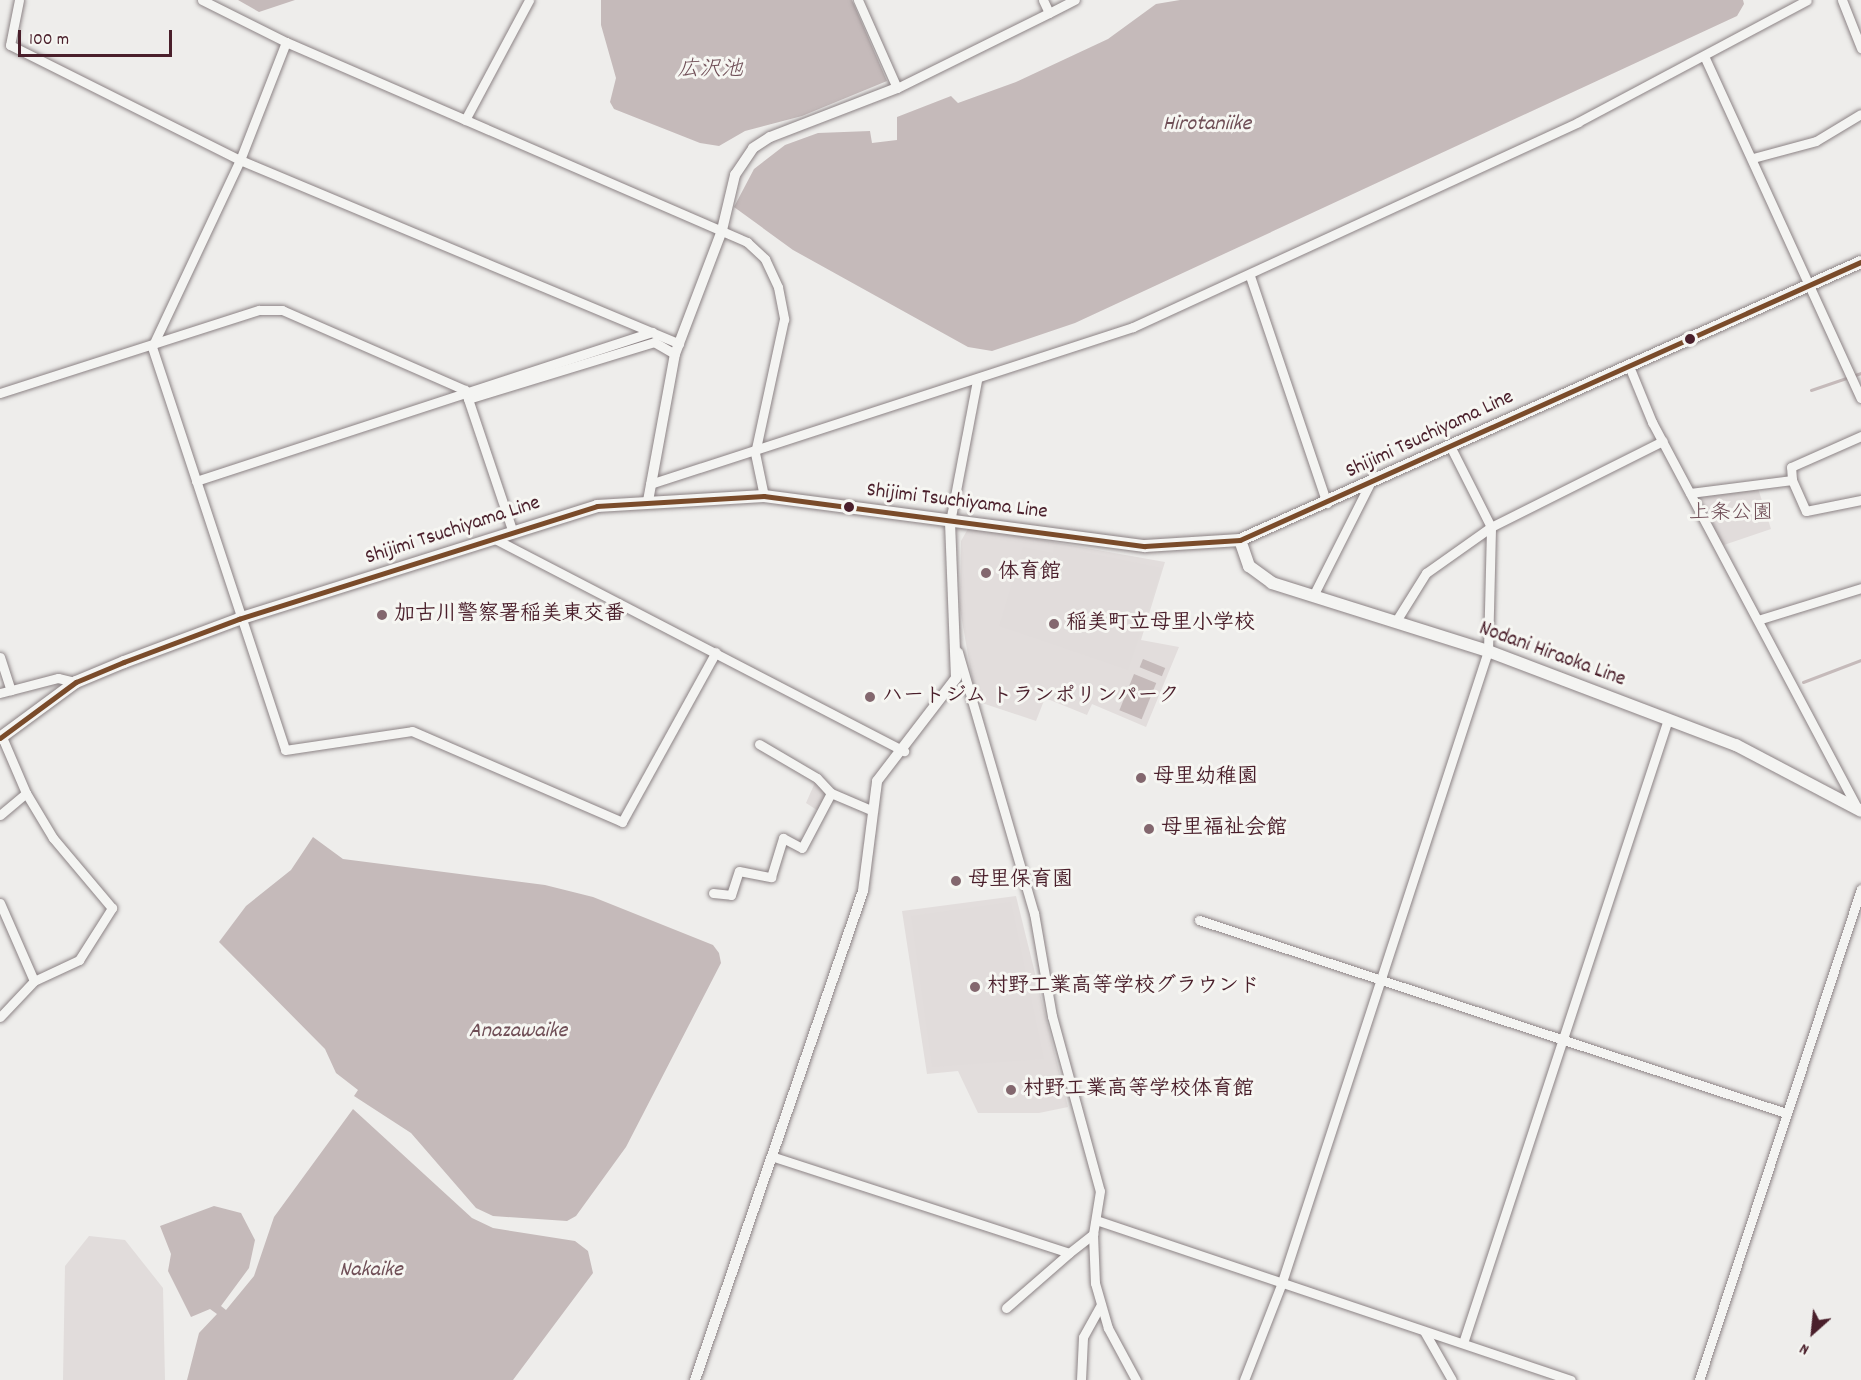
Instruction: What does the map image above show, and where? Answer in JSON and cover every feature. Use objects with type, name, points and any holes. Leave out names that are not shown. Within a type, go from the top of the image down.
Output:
[{"type":"main road","name":"Shijimi Tsuchiyama Line","points":[[1,738],[76,682],[239,619],[597,506],[648,501],[764,496],[1145,546],[1240,540],[1369,485],[1450,446],[1861,262]]},
{"type":"main road","name":"Nodani Hiraoka Line","points":[[1240,540],[1249,566],[1260,576],[1313,596],[1488,651],[1668,719],[1768,760],[1859,810]]},
{"type":"street","points":[[19,0],[10,45],[240,160],[651,332],[677,349]]},
{"type":"street","points":[[202,0],[286,42],[722,230],[765,259],[778,287],[784,319],[755,453],[764,496]]},
{"type":"street","points":[[465,120],[529,0]]},
{"type":"street","points":[[858,0],[897,88]]},
{"type":"street","points":[[1043,0],[1049,13]]},
{"type":"street","points":[[648,501],[677,349],[722,230],[728,188],[753,148],[897,88],[1075,0]]},
{"type":"street","points":[[650,484],[755,453],[844,418],[977,381],[1133,327],[1250,276],[1705,58],[1807,0]]},
{"type":"street","points":[[1842,0],[1861,48]]},
{"type":"street","points":[[286,42],[240,160],[152,347],[239,619],[285,750],[412,731],[622,822],[716,652]]},
{"type":"street","points":[[1705,58],[1753,158],[1806,287],[1861,398]]},
{"type":"street","points":[[1753,158],[1816,141],[1861,114]]},
{"type":"street","points":[[1250,276],[1327,503]]},
{"type":"street","points":[[0,393],[152,347],[259,310],[282,310],[467,395],[654,342],[677,349]]},
{"type":"street","points":[[196,481],[467,395],[651,332]]},
{"type":"street","points":[[1629,366],[1663,441],[1761,619],[1859,810]]},
{"type":"street","points":[[695,1380],[863,891],[871,810],[877,782],[904,751],[956,678],[958,652],[950,522],[977,381]]},
{"type":"street","points":[[467,395],[513,532]]},
{"type":"street","points":[[1861,436],[1791,467],[1792,480],[1806,511],[1861,500]]},
{"type":"street","points":[[1396,621],[1426,573],[1491,527],[1663,441]]},
{"type":"street","points":[[1244,1380],[1281,1285],[1488,651],[1491,527],[1450,446]]},
{"type":"street","points":[[1690,493],[1792,480]]},
{"type":"street","points":[[1313,596],[1369,485]]},
{"type":"street","points":[[495,539],[904,751]]},
{"type":"street","points":[[1761,619],[1861,588]]},
{"type":"street","points":[[958,652],[1034,913],[1054,1027],[1100,1191],[1093,1234],[1101,1305],[1136,1380]]},
{"type":"street","points":[[0,657],[11,690]]},
{"type":"street","points":[[0,693],[58,678],[76,682]]},
{"type":"street","points":[[1463,1343],[1668,719]]},
{"type":"street","points":[[0,1017],[34,981],[79,960],[112,908],[53,838],[26,793],[1,738]]},
{"type":"street","points":[[759,744],[817,778],[831,793],[871,810]]},
{"type":"street","points":[[0,815],[26,793]]},
{"type":"street","points":[[713,893],[731,895],[739,871],[771,877],[783,838],[802,848],[831,793]]},
{"type":"street","points":[[1699,1380],[1861,889]]},
{"type":"street","points":[[0,903],[34,981]]},
{"type":"street","points":[[1199,920],[1786,1113]]},
{"type":"street","points":[[771,1156],[1069,1253]]},
{"type":"street","points":[[1095,1220],[1281,1285],[1571,1380]]},
{"type":"street","points":[[1006,1308],[1093,1234]]},
{"type":"street","points":[[1081,1380],[1083,1337],[1101,1305]]},
{"type":"street","points":[[1424,1331],[1452,1380]]},
{"type":"shaded area","name":"稲美町立母里小学校","points":[[969,527],[1165,562],[1141,640],[1179,647],[1146,727],[1092,704],[1087,715],[1045,698],[1036,721],[976,701],[960,609],[961,541]]},
{"type":"shaded area","name":"村野工業高等学校グラウンド","points":[[1016,896],[1068,1107],[1039,1113],[978,1113],[958,1071],[927,1074],[902,911]]},
{"type":"green space","name":"上条公園","points":[[1756,482],[1771,529],[1718,547],[1690,493]]},
{"type":"green space","points":[[1054,546],[1162,568],[1128,670],[999,626],[1023,547],[1053,553]]},
{"type":"green space","points":[[817,778],[831,793],[820,812],[806,803]]},
{"type":"green space","name":"村野工業高等学校グラウンド","points":[[1011,902],[1044,1059],[932,1067],[911,916]]},
{"type":"green space","points":[[89,1236],[125,1240],[163,1288],[165,1380],[63,1380],[65,1266]]},
{"type":"water","points":[[238,0],[295,0],[259,12]]},
{"type":"water","name":"広沢池","points":[[601,0],[852,0],[887,81],[802,116],[745,131],[719,146],[700,143],[614,109],[610,102],[616,78],[601,25]]},
{"type":"water","name":"Hirotaniike","points":[[1180,0],[1743,0],[1744,4],[1737,16],[1075,323],[992,351],[968,347],[793,250],[734,207],[754,169],[785,145],[818,133],[870,131],[872,143],[897,140],[897,117],[951,96],[958,103],[1016,82],[1108,39],[1156,4]]},
{"type":"water","points":[[1143,659],[1165,668],[1162,676],[1140,667]]},
{"type":"water","points":[[1134,674],[1156,683],[1142,719],[1119,710]]},
{"type":"water","name":"Anazawaike","points":[[313,837],[343,859],[545,885],[593,897],[713,945],[719,953],[721,963],[626,1147],[576,1216],[567,1221],[493,1216],[476,1208],[411,1133],[354,1096],[358,1090],[336,1073],[325,1049],[219,942],[246,906],[291,870]]},
{"type":"water","name":"Nakaike","points":[[353,1109],[472,1218],[493,1228],[575,1241],[588,1251],[593,1273],[513,1380],[187,1380],[199,1333],[217,1314],[210,1309],[191,1317],[168,1271],[171,1254],[160,1226],[214,1206],[241,1213],[255,1240],[249,1268],[221,1306],[226,1310],[254,1276],[274,1217]]},
{"type":"waterway","points":[[1811,390],[1861,373]]},
{"type":"waterway","points":[[1803,682],[1861,660]]},
{"type":"transit line","points":[[0,738],[76,682],[124,662],[239,619],[597,506],[764,496],[1145,546],[1240,540],[1861,262]]},
{"type":"place","name":"体育館","points":[[986,573]]},
{"type":"place","name":"加古川警察署稲美東交番","points":[[382,615]]},
{"type":"place","name":"稲美町立母里小学校","points":[[1054,624]]},
{"type":"place","name":"ハートジム トランポリンパーク","points":[[870,697]]},
{"type":"place","name":"母里幼稚園","points":[[1141,778]]},
{"type":"place","name":"母里福祉会館","points":[[1149,829]]},
{"type":"place","name":"母里保育園","points":[[956,881]]},
{"type":"place","name":"村野工業高等学校グラウンド","points":[[975,987]]},
{"type":"place","name":"村野工業高等学校体育館","points":[[1011,1090]]}]
